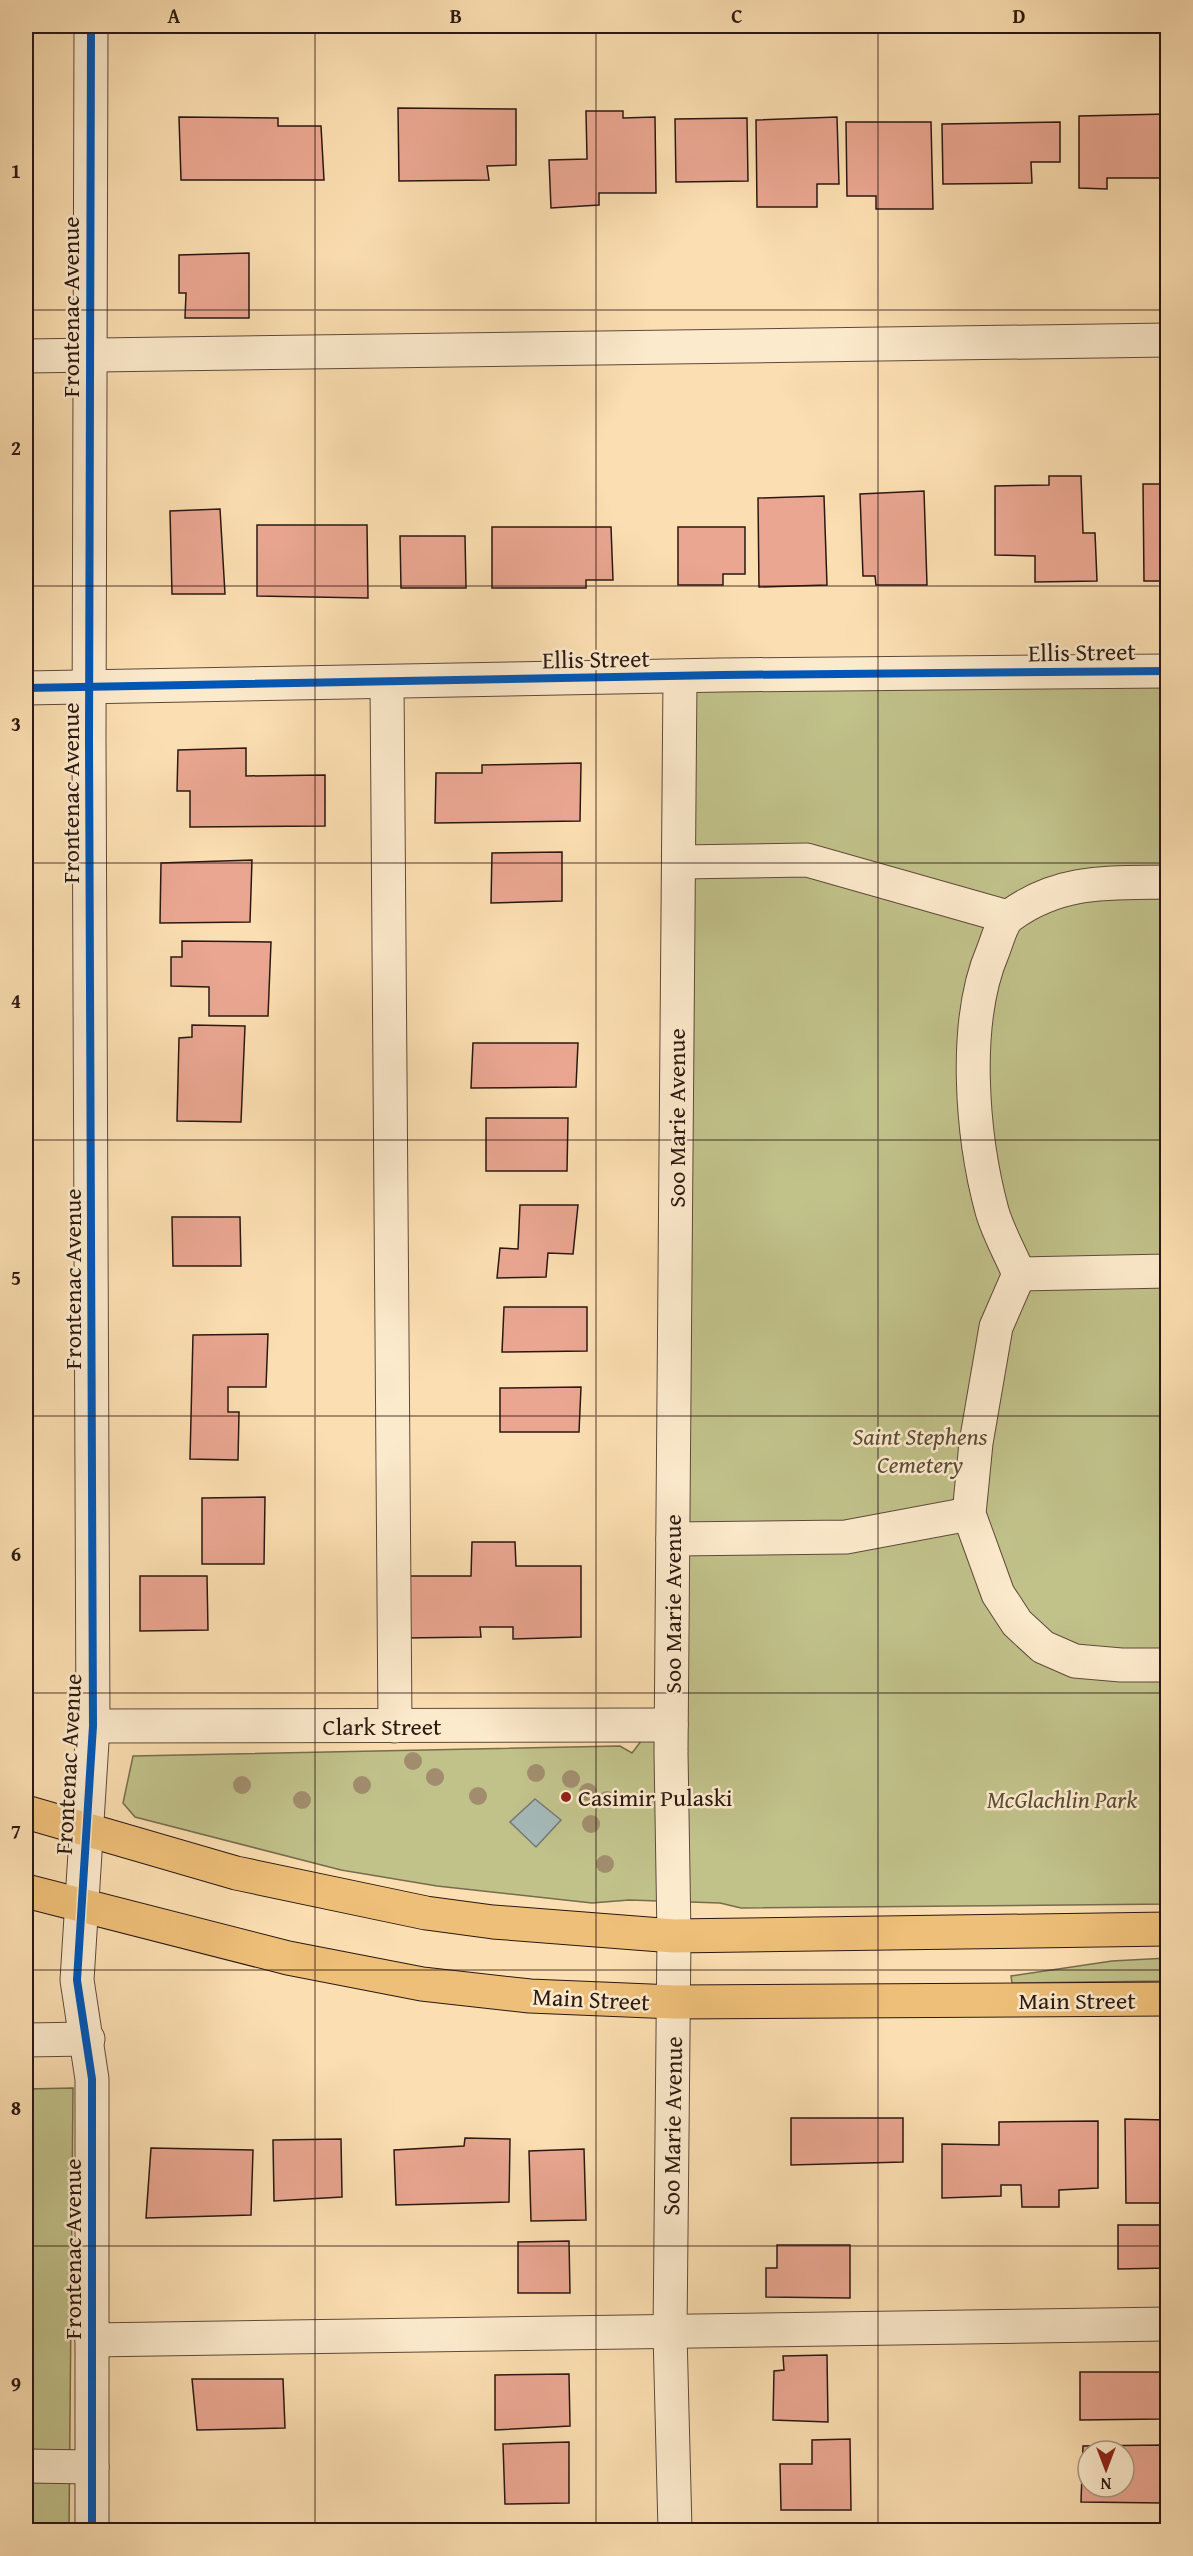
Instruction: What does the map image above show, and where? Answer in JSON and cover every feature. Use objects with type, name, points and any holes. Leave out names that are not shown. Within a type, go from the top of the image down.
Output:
[{"type":"main road","points":[[26,1812],[236,1873],[426,1913],[573,1930],[674,1936],[1167,1929]]},
{"type":"main road","name":"Main Street","points":[[26,1891],[288,1958],[422,1984],[530,1996],[674,2002],[1167,1999]]},
{"type":"street","name":"Frontenac Avenue","points":[[91,26],[89,687],[93,1726],[77,1980],[92,2079],[92,2530]]},
{"type":"street","points":[[26,356],[1167,340]]},
{"type":"street","name":"Ellis Street","points":[[26,688],[1167,671]]},
{"type":"street","name":"Soo Marie Avenue","points":[[675,2530],[670,2333],[674,2002],[671,1725],[680,677]]},
{"type":"street","points":[[387,682],[395,1726]]},
{"type":"street","points":[[679,862],[807,860],[1008,917]]},
{"type":"street","points":[[1167,882],[1085,884],[1040,898],[1008,917],[987,966],[974,1039],[973,1089],[980,1157],[993,1213],[1019,1274],[996,1328],[978,1432],[969,1514],[998,1594],[1017,1623],[1043,1647],[1075,1661],[1120,1665],[1167,1665]]},
{"type":"street","points":[[1019,1274],[1167,1271]]},
{"type":"street","points":[[673,1539],[846,1537],[969,1514]]},
{"type":"street","name":"Clark Street","points":[[93,1726],[671,1725]]},
{"type":"street","points":[[26,2040],[87,2040]]},
{"type":"street","points":[[92,2340],[1167,2324]]},
{"type":"street","points":[[26,2466],[92,2467]]},
{"type":"green space","name":"Saint Stephens Cemetery","points":[[1167,676],[1167,1904],[741,1908],[720,1903],[629,1900],[592,1903],[437,1886],[341,1870],[135,1817],[123,1803],[133,1756],[620,1746],[632,1753],[671,1702],[680,677]]},
{"type":"green space","points":[[1167,1958],[1167,1981],[1012,1983],[1011,1976],[1112,1961]]},
{"type":"green space","points":[[73,2088],[69,2530],[26,2530],[26,2089]]},
{"type":"shaded area","points":[[535,1799],[561,1820],[536,1847],[510,1822]]},
{"type":"building","points":[[398,108],[516,109],[516,165],[487,166],[489,180],[399,181]]},
{"type":"building","points":[[586,111],[623,111],[623,118],[655,117],[656,193],[599,193],[599,205],[551,208],[549,160],[587,159]]},
{"type":"building","points":[[1168,114],[1168,178],[1107,178],[1107,189],[1079,188],[1079,116]]},
{"type":"building","points":[[179,117],[278,118],[278,126],[321,126],[324,180],[181,180]]},
{"type":"building","points":[[837,117],[839,184],[817,184],[817,207],[757,207],[756,120]]},
{"type":"building","points":[[747,118],[748,181],[676,182],[675,119]]},
{"type":"building","points":[[846,122],[931,122],[933,209],[876,209],[876,196],[847,196]]},
{"type":"building","points":[[1060,122],[1060,162],[1031,162],[1032,183],[943,184],[942,124]]},
{"type":"building","points":[[249,253],[249,318],[185,318],[186,293],[179,293],[179,255]]},
{"type":"building","points":[[1049,476],[1081,476],[1083,533],[1095,533],[1097,581],[1035,582],[1035,556],[995,555],[995,486],[1049,485]]},
{"type":"building","points":[[1143,484],[1168,484],[1168,581],[1144,581]]},
{"type":"building","points":[[924,491],[927,585],[876,585],[875,576],[863,576],[860,494]]},
{"type":"building","points":[[824,496],[827,585],[759,587],[758,498]]},
{"type":"building","points":[[220,509],[225,594],[172,594],[170,511]]},
{"type":"building","points":[[257,525],[367,525],[368,598],[257,596]]},
{"type":"building","points":[[492,527],[611,527],[613,580],[586,580],[586,588],[492,588]]},
{"type":"building","points":[[678,527],[745,527],[745,574],[723,574],[723,585],[678,585]]},
{"type":"building","points":[[400,536],[465,536],[466,588],[401,588]]},
{"type":"building","points":[[246,748],[246,776],[325,775],[325,826],[190,827],[190,791],[177,791],[178,750]]},
{"type":"building","points":[[581,763],[580,821],[435,823],[436,773],[482,773],[482,765]]},
{"type":"building","points":[[562,852],[562,901],[491,903],[492,853]]},
{"type":"building","points":[[252,860],[250,922],[160,923],[161,863]]},
{"type":"building","points":[[182,941],[271,942],[268,1016],[209,1016],[209,987],[171,986],[171,957],[182,957]]},
{"type":"building","points":[[192,1025],[245,1026],[241,1122],[177,1121],[179,1038],[192,1037]]},
{"type":"building","points":[[473,1043],[578,1043],[576,1087],[471,1088]]},
{"type":"building","points":[[486,1118],[568,1118],[567,1171],[486,1171]]},
{"type":"building","points":[[520,1205],[578,1205],[573,1254],[548,1253],[546,1277],[497,1278],[500,1248],[518,1249]]},
{"type":"building","points":[[172,1217],[240,1217],[241,1266],[173,1266]]},
{"type":"building","points":[[504,1307],[587,1307],[587,1351],[502,1352]]},
{"type":"building","points":[[268,1334],[266,1387],[228,1387],[228,1412],[239,1412],[238,1460],[190,1459],[193,1335]]},
{"type":"building","points":[[581,1387],[579,1432],[500,1432],[500,1388]]},
{"type":"building","points":[[265,1497],[264,1564],[202,1564],[202,1498]]},
{"type":"building","points":[[472,1542],[515,1542],[516,1566],[581,1566],[581,1637],[513,1639],[513,1627],[480,1627],[481,1637],[403,1638],[403,1576],[471,1576]]},
{"type":"building","points":[[140,1576],[207,1576],[208,1630],[140,1631]]},
{"type":"building","points":[[791,2118],[903,2118],[903,2162],[791,2165]]},
{"type":"building","points":[[1125,2119],[1166,2120],[1168,2203],[1126,2203]]},
{"type":"building","points":[[1098,2121],[1098,2188],[1059,2190],[1059,2207],[1022,2207],[1021,2185],[1001,2185],[1001,2196],[942,2198],[942,2144],[999,2145],[999,2122]]},
{"type":"building","points":[[465,2138],[510,2139],[509,2202],[396,2205],[394,2150],[464,2146]]},
{"type":"building","points":[[341,2139],[342,2197],[274,2201],[273,2140]]},
{"type":"building","points":[[151,2148],[253,2150],[251,2215],[146,2218]]},
{"type":"building","points":[[584,2149],[586,2220],[531,2221],[529,2151]]},
{"type":"building","points":[[1118,2225],[1168,2225],[1168,2268],[1118,2269]]},
{"type":"building","points":[[569,2241],[570,2293],[518,2293],[518,2242]]},
{"type":"building","points":[[777,2245],[850,2245],[850,2298],[766,2297],[766,2268],[777,2268]]},
{"type":"building","points":[[827,2355],[828,2422],[773,2420],[774,2371],[784,2370],[783,2356]]},
{"type":"building","points":[[1080,2372],[1162,2372],[1161,2419],[1080,2420]]},
{"type":"building","points":[[569,2374],[570,2426],[495,2430],[495,2375]]},
{"type":"building","points":[[192,2379],[283,2379],[285,2428],[197,2430]]},
{"type":"building","points":[[850,2439],[851,2510],[781,2510],[780,2464],[812,2464],[812,2440]]},
{"type":"building","points":[[569,2442],[569,2503],[505,2504],[503,2444]]},
{"type":"building","points":[[1136,2445],[1162,2445],[1162,2503],[1081,2502],[1081,2499],[1136,2499]]},
{"type":"cycle path","points":[[91,26],[89,740],[93,1726],[77,1980],[92,2079],[92,2530]]},
{"type":"cycle path","points":[[26,688],[722,675],[1168,671]]},
{"type":"place","name":"Casimir Pulaski","points":[[566,1797]]},
{"type":"park label","name":"McGlachlin Park","points":[[1062,1799]]}]
